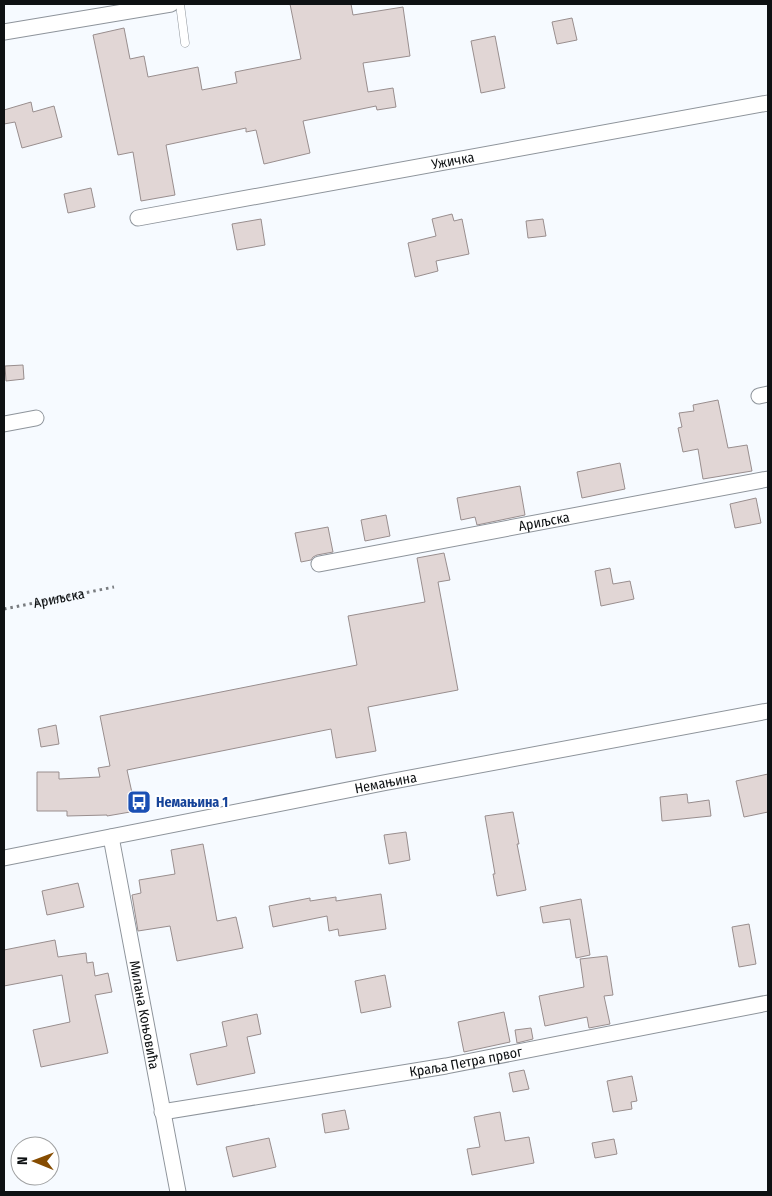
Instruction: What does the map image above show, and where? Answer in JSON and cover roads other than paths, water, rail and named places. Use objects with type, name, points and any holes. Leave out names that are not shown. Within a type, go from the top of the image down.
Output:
[{"type":"street","points":[[4,32],[171,4]]},
{"type":"street","name":"Ужичка","points":[[138,218],[768,103]]},
{"type":"street","points":[[4,424],[36,418]]},
{"type":"street","name":"Ариљска","points":[[319,564],[768,479]]},
{"type":"street","name":"Немањина","points":[[4,858],[383,783],[768,711]]},
{"type":"street","name":"Милана Коњовића","points":[[111,837],[178,1192]]},
{"type":"street","name":"Краља Петра првог","points":[[162,1112],[446,1066],[768,1003]]},
{"type":"lane","points":[[180,4],[186,43]]},
{"type":"place","name":"Немањина 1","points":[[139,802]]}]
